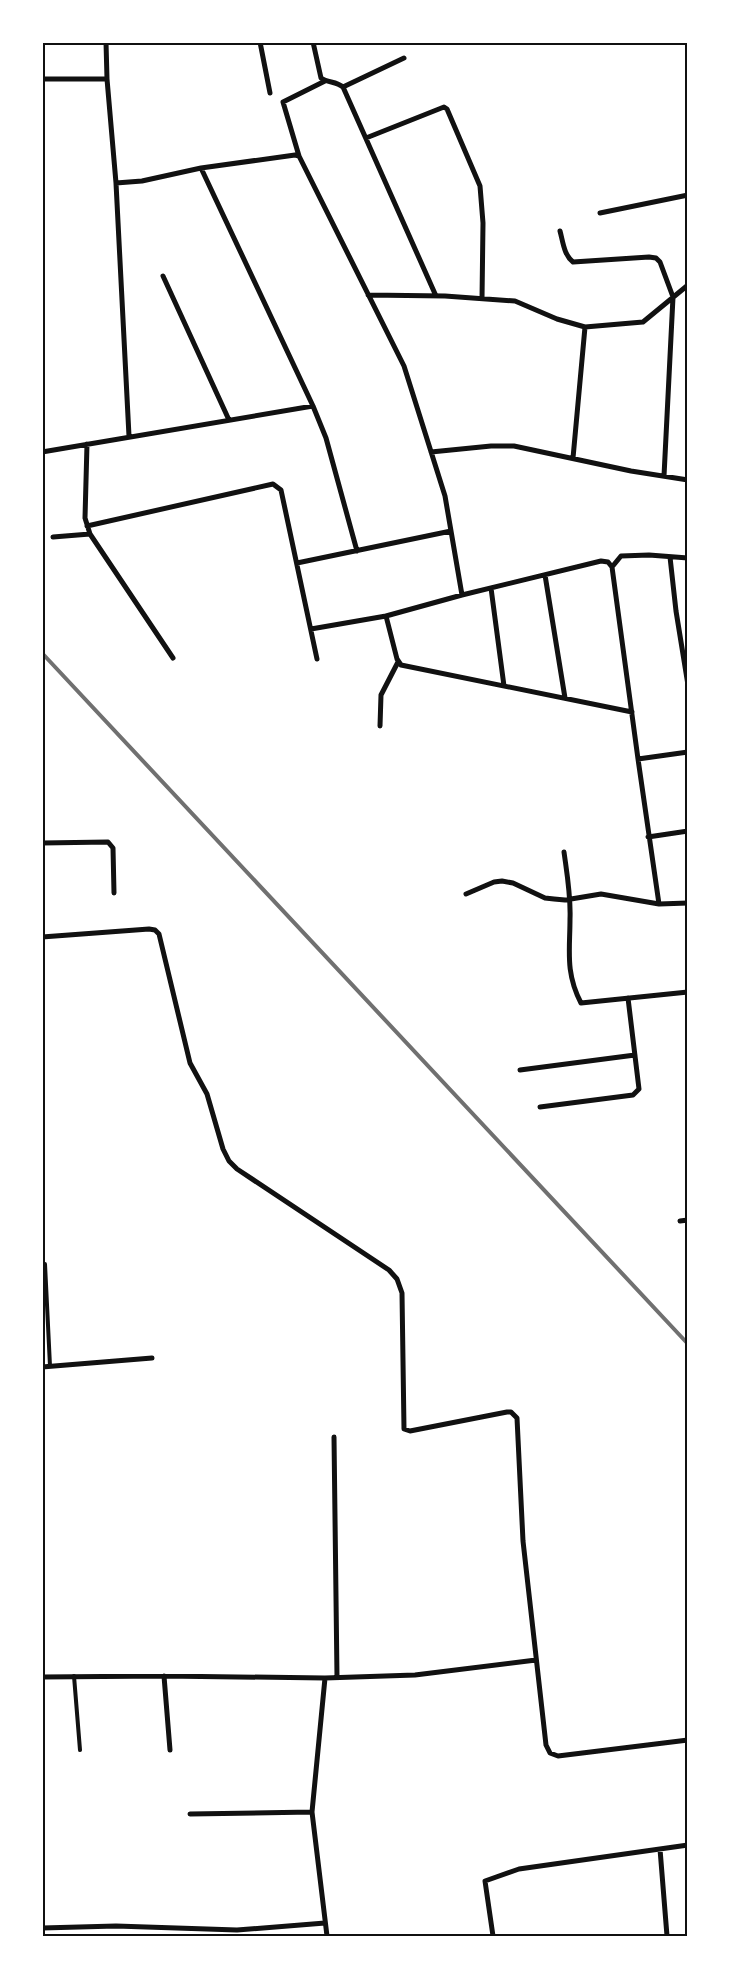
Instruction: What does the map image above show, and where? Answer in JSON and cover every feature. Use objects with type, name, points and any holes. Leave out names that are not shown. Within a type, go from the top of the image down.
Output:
[{"type":"street","points":[[106,42],[107,79],[116,183],[129,436]]},
{"type":"street","points":[[260,42],[270,93]]},
{"type":"street","points":[[313,42],[319,73],[325,81]]},
{"type":"street","points":[[343,87],[404,58]]},
{"type":"street","points":[[42,79],[107,79]]},
{"type":"street","points":[[436,296],[343,87],[338,82],[325,81],[283,102],[299,156],[404,366],[445,496],[462,595]]},
{"type":"street","points":[[366,138],[444,107],[447,109],[480,186],[484,223],[482,299]]},
{"type":"street","points":[[116,183],[165,177],[202,168],[294,155],[299,156]]},
{"type":"street","points":[[202,168],[313,406],[326,438],[357,551]]},
{"type":"street","points":[[600,213],[688,195]]},
{"type":"street","points":[[560,231],[568,259],[573,262],[656,258],[660,262],[673,297],[664,476]]},
{"type":"street","points":[[163,276],[228,420]]},
{"type":"street","points":[[368,295],[436,296],[515,302],[585,327],[643,322],[688,285]]},
{"type":"street","points":[[573,458],[585,327]]},
{"type":"street","points":[[42,452],[313,406]]},
{"type":"street","points":[[87,444],[85,518],[90,534],[173,658]]},
{"type":"street","points":[[431,452],[491,446],[514,446],[688,480]]},
{"type":"street","points":[[87,526],[273,484],[281,490],[317,659]]},
{"type":"street","points":[[297,562],[451,531]]},
{"type":"street","points":[[53,537],[90,534]]},
{"type":"street","points":[[612,567],[621,556],[649,554],[688,558]]},
{"type":"street","points":[[670,557],[676,611],[688,685]]},
{"type":"street","points":[[311,629],[386,616],[462,595],[601,561],[608,562],[612,567],[648,837],[659,904]]},
{"type":"street","points":[[545,575],[565,698]]},
{"type":"street","points":[[491,588],[504,686]]},
{"type":"street","points":[[386,616],[398,662],[401,665],[632,712]]},
{"type":"street","points":[[380,726],[381,695],[398,662]]},
{"type":"street","points":[[638,759],[688,752]]},
{"type":"street","points":[[648,837],[688,831]]},
{"type":"street","points":[[42,842],[108,842],[113,848],[114,893]]},
{"type":"street","points":[[564,852],[570,919],[568,957],[571,973],[582,1004],[688,992]]},
{"type":"street","points":[[466,894],[494,882],[502,882],[513,883],[545,898],[554,900],[601,894],[659,904],[688,903]]},
{"type":"street","points":[[42,937],[149,930],[155,930],[159,934],[190,1063],[207,1094],[223,1149],[229,1161],[237,1169],[388,1270],[397,1279],[402,1293],[404,1429],[410,1431],[507,1412],[511,1412],[517,1418],[522,1541],[546,1745],[550,1753],[558,1756],[688,1740]]},
{"type":"street","points":[[540,1107],[633,1095],[638,1089],[628,998]]},
{"type":"street","points":[[520,1070],[635,1055]]},
{"type":"street","points":[[680,1221],[688,1220]]},
{"type":"street","points":[[42,1367],[152,1358]]},
{"type":"street","points":[[334,1437],[337,1677]]},
{"type":"street","points":[[42,1677],[324,1678],[415,1675],[536,1660]]},
{"type":"street","points":[[164,1676],[170,1750]]},
{"type":"street","points":[[324,1678],[312,1812],[326,1936]]},
{"type":"street","points":[[190,1814],[312,1812]]},
{"type":"street","points":[[493,1936],[485,1881],[519,1869],[688,1845]]},
{"type":"street","points":[[660,1850],[667,1936]]},
{"type":"street","points":[[42,1928],[116,1926],[237,1930],[325,1922]]},
{"type":"lane","points":[[45,1264],[50,1366]]},
{"type":"lane","points":[[74,1676],[80,1750]]},
{"type":"railway","points":[[42,653],[688,1344]]}]
